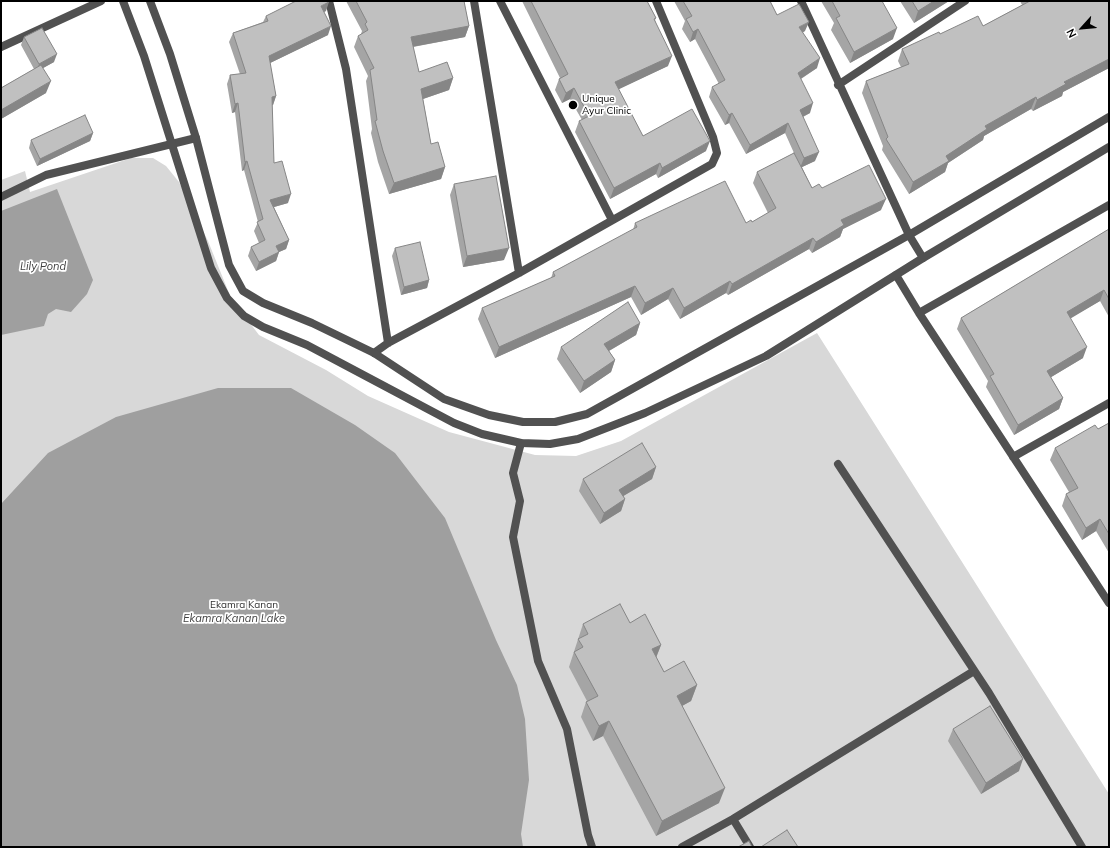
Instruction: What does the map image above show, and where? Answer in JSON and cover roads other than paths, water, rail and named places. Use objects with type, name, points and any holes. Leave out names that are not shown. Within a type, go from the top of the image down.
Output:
[{"type":"street","points":[[1,47],[101,1]]},
{"type":"street","points":[[123,1],[144,56],[211,268],[227,298],[244,316],[263,327],[307,345],[454,423],[482,434],[521,443],[550,444],[578,439],[645,413],[766,356],[923,258],[1109,147]]},
{"type":"street","points":[[150,1],[170,54],[196,138],[229,265],[243,291],[374,354],[408,377],[452,401],[489,415],[523,422],[554,422],[587,414],[909,236],[1109,117]]},
{"type":"street","points":[[328,1],[346,70],[388,343]]},
{"type":"street","points":[[474,1],[519,273]]},
{"type":"street","points":[[500,1],[612,220]]},
{"type":"street","points":[[374,354],[388,343],[519,273],[712,164],[717,153],[713,137],[656,1]]},
{"type":"street","points":[[801,1],[838,85],[909,236],[923,258]]},
{"type":"street","points":[[838,85],[964,1]]},
{"type":"street","points":[[1,197],[46,175],[196,138]]},
{"type":"street","points":[[919,313],[1109,205]]},
{"type":"street","points":[[896,275],[919,313],[1109,603]]},
{"type":"street","points":[[1013,457],[1109,403]]},
{"type":"street","points":[[521,443],[513,473],[520,501],[514,537],[538,661],[567,728],[588,835],[592,847]]},
{"type":"street","points":[[838,464],[974,671],[1082,847]]},
{"type":"street","points":[[682,847],[733,819],[974,671]]},
{"type":"street","points":[[733,819],[750,847]]},
{"type":"water","name":"Lily Pond","points":[[57,189],[93,280],[87,294],[71,312],[56,309],[48,314],[44,326],[1,335],[1,211]]},
{"type":"water","name":"Ekamra Kanan Lake","points":[[218,388],[291,388],[355,425],[395,453],[445,518],[496,640],[517,685],[525,719],[529,780],[521,834],[523,847],[1,847],[1,504],[48,453],[116,417]]},
{"type":"place","name":"Unique Ayur Clinic","points":[[573,105]]},
{"type":"park label","name":"Ekamra Kanan","points":[[244,605]]}]
